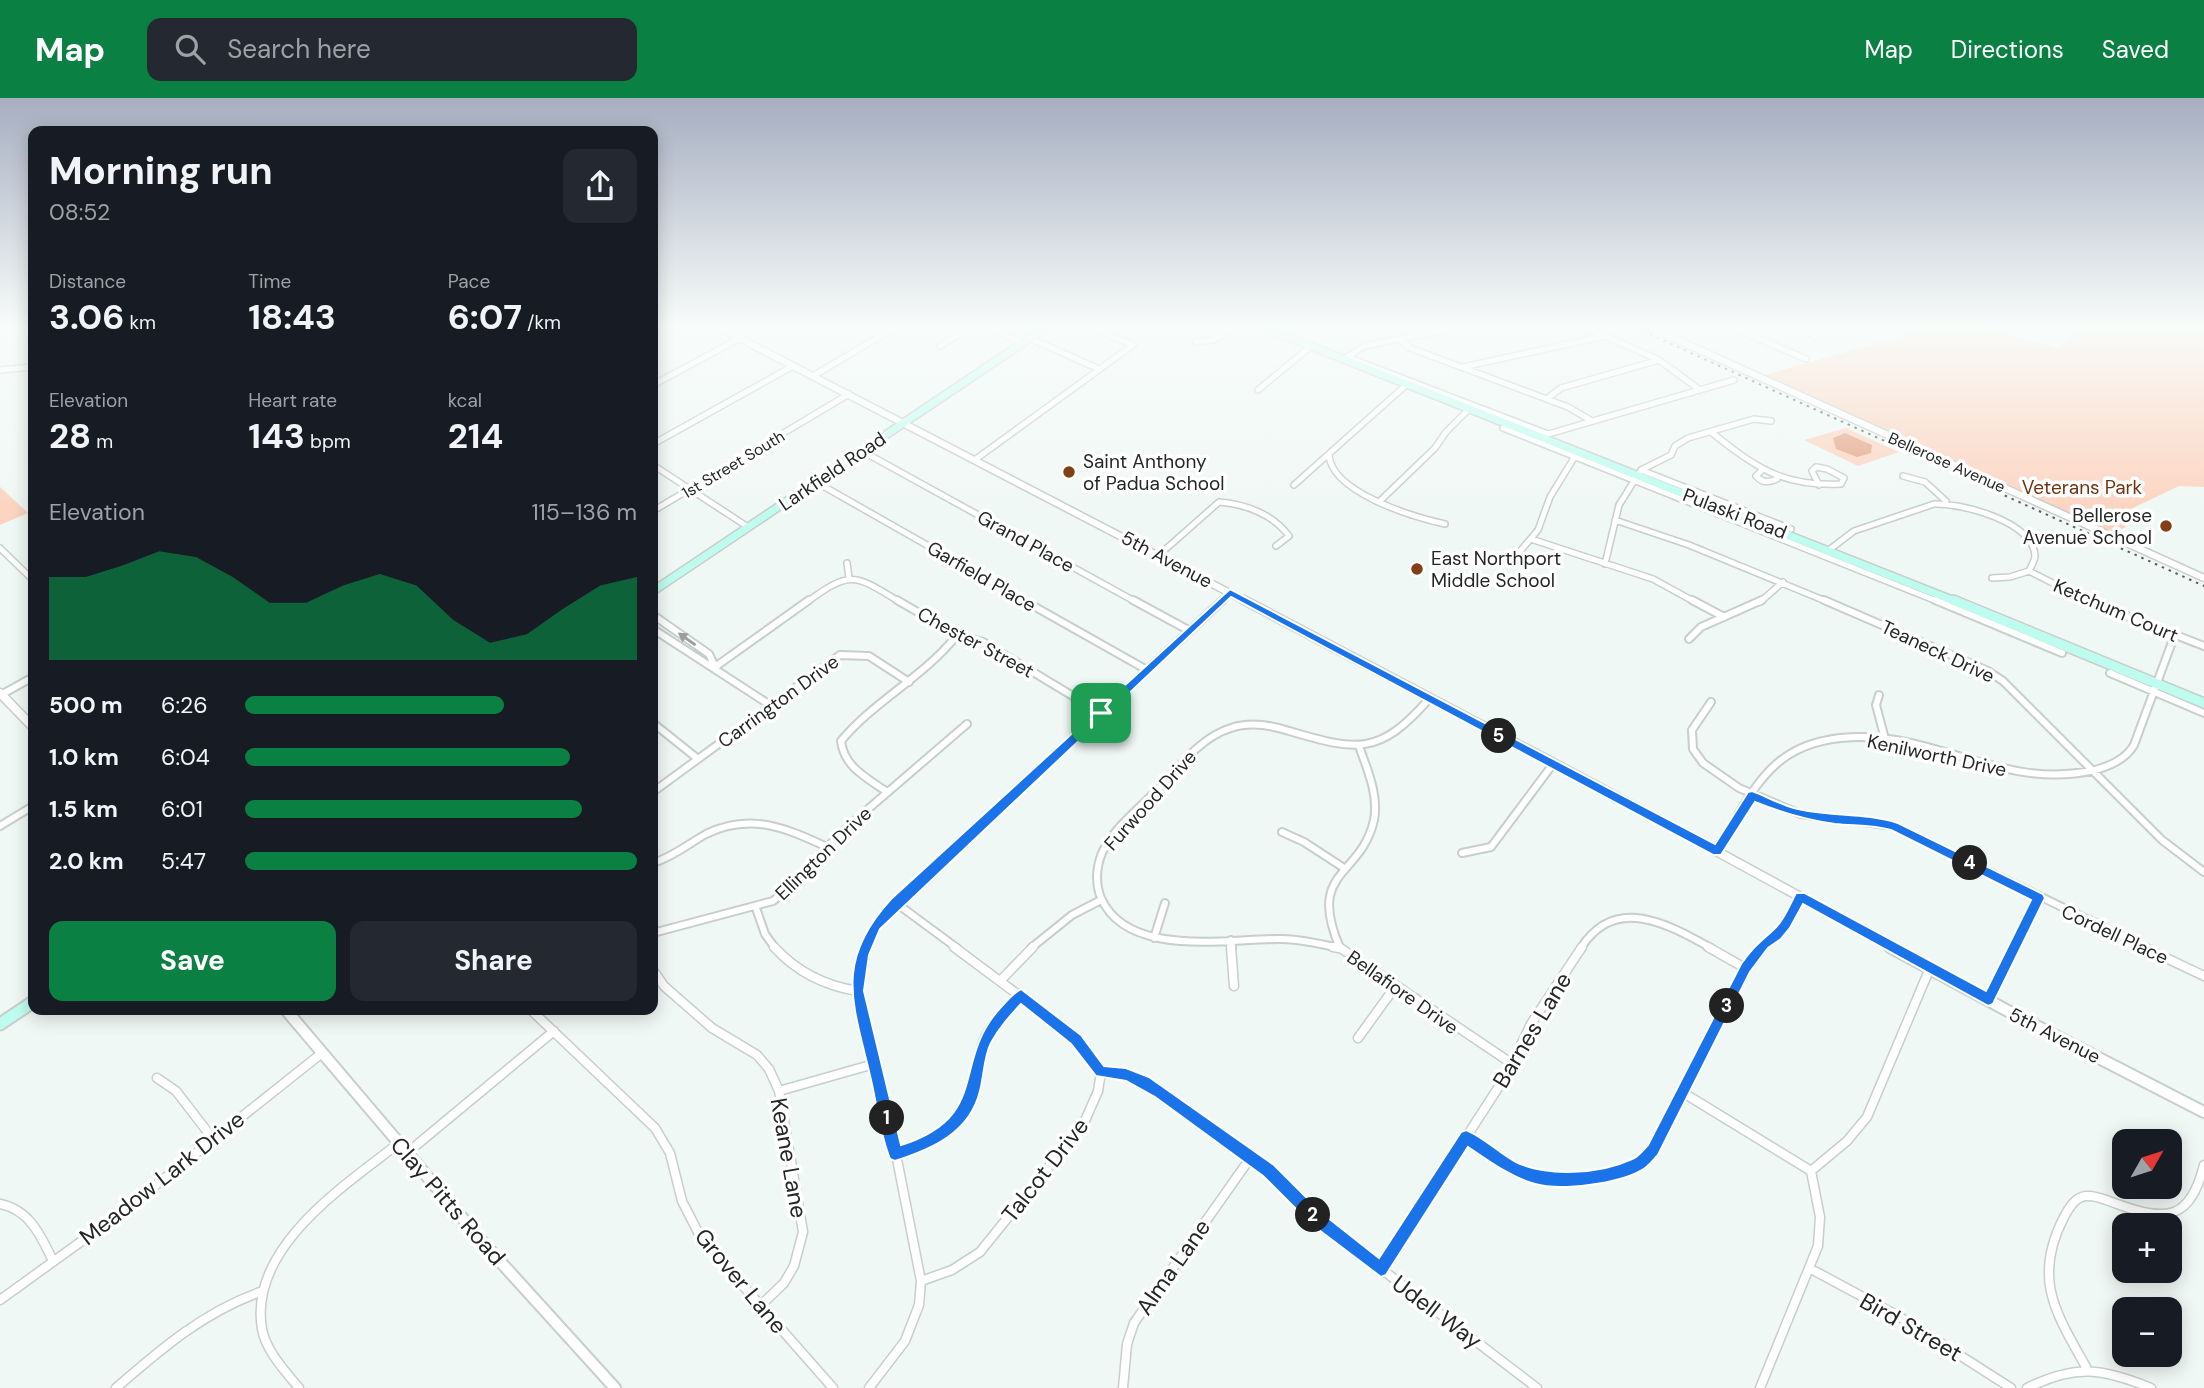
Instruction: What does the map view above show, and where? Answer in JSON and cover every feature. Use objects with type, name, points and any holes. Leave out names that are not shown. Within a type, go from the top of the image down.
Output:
[{"type":"main road","name":"Larkfield Road","points":[[658,588],[954,388]]},
{"type":"main road","name":"Pulaski Road","points":[[1414,388],[1468,410],[1544,435],[1576,454],[1638,475],[1829,550],[2156,688],[2204,703]]},
{"type":"main road","points":[[0,1024],[28,1005]]},
{"type":"street","points":[[658,441],[753,388]]},
{"type":"street","name":"5th Avenue","points":[[837,388],[1159,555],[1717,851],[1988,1000],[2204,1112]]},
{"type":"street","points":[[976,459],[1073,388]]},
{"type":"street","points":[[1294,485],[1402,388]]},
{"type":"street","points":[[1423,388],[1544,435],[1705,388]]},
{"type":"street","points":[[1518,388],[1568,407],[1592,421]]},
{"type":"street","points":[[1547,399],[1561,388]]},
{"type":"street","name":"Bellerose Avenue","points":[[1784,388],[2204,578]]},
{"type":"street","name":"1st Street South","points":[[658,508],[849,394]]},
{"type":"street","points":[[1381,500],[1436,448],[1446,432],[1468,410]]},
{"type":"street","points":[[1605,564],[1619,505],[1638,475],[1671,455],[1680,442],[1754,419],[1771,421]]},
{"type":"street","points":[[1503,428],[1576,454],[1550,497],[1543,522],[1511,562]]},
{"type":"street","points":[[1711,432],[1761,471],[1756,476],[1759,480],[1770,482],[1777,479],[1819,485],[1840,484],[1844,478],[1827,468],[1816,467],[1812,471],[1819,485]]},
{"type":"street","name":"Grand Place","points":[[862,451],[1190,631]]},
{"type":"street","points":[[1329,454],[1329,466],[1340,480],[1429,522],[1445,524]]},
{"type":"street","points":[[658,468],[748,527]]},
{"type":"street","points":[[1638,475],[1791,529]]},
{"type":"street","points":[[1638,475],[1898,581]]},
{"type":"street","points":[[1903,476],[1917,478],[1946,501],[1974,508],[2017,530],[2034,551],[2035,561],[2029,571],[2010,577],[1992,578]]},
{"type":"street","name":"Garfield Place","points":[[816,482],[1147,670]]},
{"type":"street","points":[[1159,555],[1217,500],[1238,506],[1284,528],[1289,536],[1276,546]]},
{"type":"street","points":[[1829,550],[1854,531],[1946,501]]},
{"type":"street","name":"Teaneck Drive","points":[[1615,520],[1689,545],[1783,582],[1988,671],[2003,681],[2178,854],[2204,872]]},
{"type":"street","points":[[1531,539],[1653,579],[1724,617]]},
{"type":"street","points":[[0,548],[28,575]]},
{"type":"street","points":[[716,667],[830,585],[849,578],[847,563]]},
{"type":"street","name":"Ketchum Court","points":[[2029,571],[2081,598],[2204,646]]},
{"type":"street","name":"Chester Street","points":[[849,578],[869,581],[957,635],[989,646],[1101,713]]},
{"type":"street","points":[[1689,639],[1701,627],[1761,601],[1783,582]]},
{"type":"street","points":[[869,1388],[905,1341],[919,1305],[921,1281],[858,991],[863,955],[868,942],[876,925],[896,903],[1230,593]]},
{"type":"street","points":[[658,619],[709,654],[716,667]]},
{"type":"street","points":[[658,626],[664,623]]},
{"type":"street","points":[[658,632],[702,663],[716,667],[770,705]]},
{"type":"street","points":[[2025,633],[2062,653]]},
{"type":"street","name":"Kenilworth Drive","points":[[1717,851],[1766,775],[1801,747],[1836,738],[1885,740],[2037,776],[2068,776],[2094,772],[2110,765],[2132,748],[2175,634]]},
{"type":"street","points":[[887,792],[849,764],[843,757],[841,741],[945,653],[957,635]]},
{"type":"street","name":"Carrington Drive","points":[[658,788],[831,660],[851,652],[873,656],[909,682]]},
{"type":"street","points":[[2110,673],[2156,688],[2204,713]]},
{"type":"street","points":[[28,680],[1,694],[28,722]]},
{"type":"street","points":[[1879,695],[1876,705],[1885,740]]},
{"type":"street","name":"Furwood Drive","points":[[1101,900],[1097,885],[1098,864],[1105,847],[1206,740],[1216,733],[1236,724],[1263,723],[1328,744],[1359,746],[1391,736],[1403,728],[1429,699]]},
{"type":"street","name":"Cordell Place","points":[[1710,702],[1691,733],[1692,745],[1708,767],[1752,796],[1792,813],[1838,820],[1875,821],[1894,826],[2204,976]]},
{"type":"street","name":"Ellington Drive","points":[[658,932],[756,908],[773,901],[796,884],[827,847],[887,792],[967,724]]},
{"type":"street","points":[[658,727],[698,759]]},
{"type":"street","name":"Bellafiore Drive","points":[[1359,746],[1372,785],[1374,820],[1365,844],[1335,881],[1328,906],[1339,948],[1511,1063]]},
{"type":"street","points":[[1462,853],[1491,847],[1553,764]]},
{"type":"street","points":[[0,826],[28,809]]},
{"type":"street","points":[[658,861],[673,856],[716,829],[750,821],[781,825],[827,847]]},
{"type":"street","points":[[1282,832],[1304,842],[1344,868]]},
{"type":"street","points":[[1466,1137],[1510,1167],[1536,1177],[1559,1180],[1608,1174],[1639,1165],[1653,1150],[1745,968],[1763,944],[1777,935],[1786,924],[1801,897]]},
{"type":"street","points":[[1988,1000],[2038,898]]},
{"type":"street","points":[[1001,980],[1056,924],[1068,915],[1101,900],[1122,923],[1138,933],[1154,938],[1282,939],[1339,948]]},
{"type":"street","points":[[896,903],[1076,1039],[1101,1072]]},
{"type":"street","points":[[1154,938],[1165,903]]},
{"type":"street","points":[[756,908],[765,935],[784,955],[827,986],[858,991]]},
{"type":"street","name":"Barnes Lane","points":[[1381,1269],[1507,1074],[1511,1063],[1586,940],[1602,926],[1619,918],[1637,918],[1668,927],[1745,968]]},
{"type":"street","points":[[1231,940],[1234,986]]},
{"type":"street","points":[[1811,1171],[1856,1132],[1867,1117],[1930,968]]},
{"type":"street","name":"Keane Lane","points":[[658,977],[664,986],[712,1027],[757,1055],[769,1069],[779,1091],[803,1233],[794,1266],[784,1283],[761,1306]]},
{"type":"street","points":[[1358,1038],[1395,987]]},
{"type":"street","points":[[895,1154],[922,1145],[944,1133],[958,1120],[973,1094],[983,1043],[997,1021],[1021,995]]},
{"type":"street","name":"Clay Pitts Road","points":[[290,1015],[486,1247],[615,1388]]},
{"type":"street","name":"Grover Lane","points":[[536,1015],[656,1128],[670,1153],[682,1200],[701,1238],[833,1388]]},
{"type":"street","points":[[407,1153],[554,1031]]},
{"type":"street","name":"Meadow Lark Drive","points":[[0,1300],[122,1212],[322,1053]]},
{"type":"street","points":[[779,1091],[874,1063]]},
{"type":"street","name":"Udell Way","points":[[1101,1072],[1126,1075],[1144,1082],[1251,1157],[1316,1219],[1537,1388]]},
{"type":"street","name":"Talcot Drive","points":[[921,1281],[949,1274],[980,1252],[1084,1123],[1093,1108],[1101,1072]]},
{"type":"street","points":[[156,1078],[176,1091],[213,1139]]},
{"type":"street","points":[[1682,1092],[1811,1171],[1821,1230],[1811,1269],[1760,1388]]},
{"type":"street","points":[[299,1388],[277,1360],[262,1329],[263,1291],[272,1269],[294,1233],[328,1199],[399,1143]]},
{"type":"street","name":"Alma Lane","points":[[1124,1388],[1127,1344],[1134,1323],[1251,1157]]},
{"type":"street","points":[[2086,1367],[2049,1293],[2048,1276],[2058,1234],[2070,1202],[2081,1196],[2097,1197],[2153,1216],[2168,1216],[2182,1212],[2193,1201],[2200,1188],[2204,1165]]},
{"type":"street","points":[[0,1204],[19,1209],[33,1224],[53,1261]]},
{"type":"street","name":"Bird Street","points":[[1811,1269],[1900,1317],[2011,1388]]},
{"type":"street","points":[[116,1388],[188,1326],[238,1298],[263,1291]]},
{"type":"street","points":[[2027,1388],[2067,1371],[2086,1367],[2121,1376],[2151,1388]]},
{"type":"green space","name":"Veterans Park","points":[[1794,388],[2204,388],[2204,487],[2179,486],[2116,516],[2126,527],[2113,533]]},
{"type":"green space","points":[[1846,428],[1899,452],[1858,466],[1804,440]]},
{"type":"green space","points":[[0,487],[28,513],[0,525]]},
{"type":"shaded area","points":[[1845,433],[1872,445],[1871,453],[1857,457],[1836,449],[1833,438]]},
{"type":"railway","points":[[1769,388],[2204,586]]},
{"type":"place","name":"Saint Anthony of Padua School","points":[[1069,472]]},
{"type":"place","name":"Bellerose Avenue School","points":[[2166,526]]},
{"type":"place","name":"East Northport Middle School","points":[[1417,569]]},
{"type":"route","points":[[1230,593],[1717,851],[1752,796],[1792,813],[1838,820],[1875,821],[1894,826],[2038,898],[1988,1000],[1801,897],[1786,924],[1777,935],[1763,944],[1745,968],[1653,1150],[1639,1165],[1608,1174],[1559,1180],[1536,1177],[1510,1167],[1466,1137],[1381,1269],[1316,1219],[1268,1171],[1160,1092],[1126,1075],[1101,1072],[1076,1039],[1021,995],[1002,1015],[983,1043],[973,1094],[958,1120],[944,1133],[922,1145],[895,1154],[858,991],[863,955],[868,942],[876,925],[896,903],[992,817],[1101,713],[1230,593]]}]
